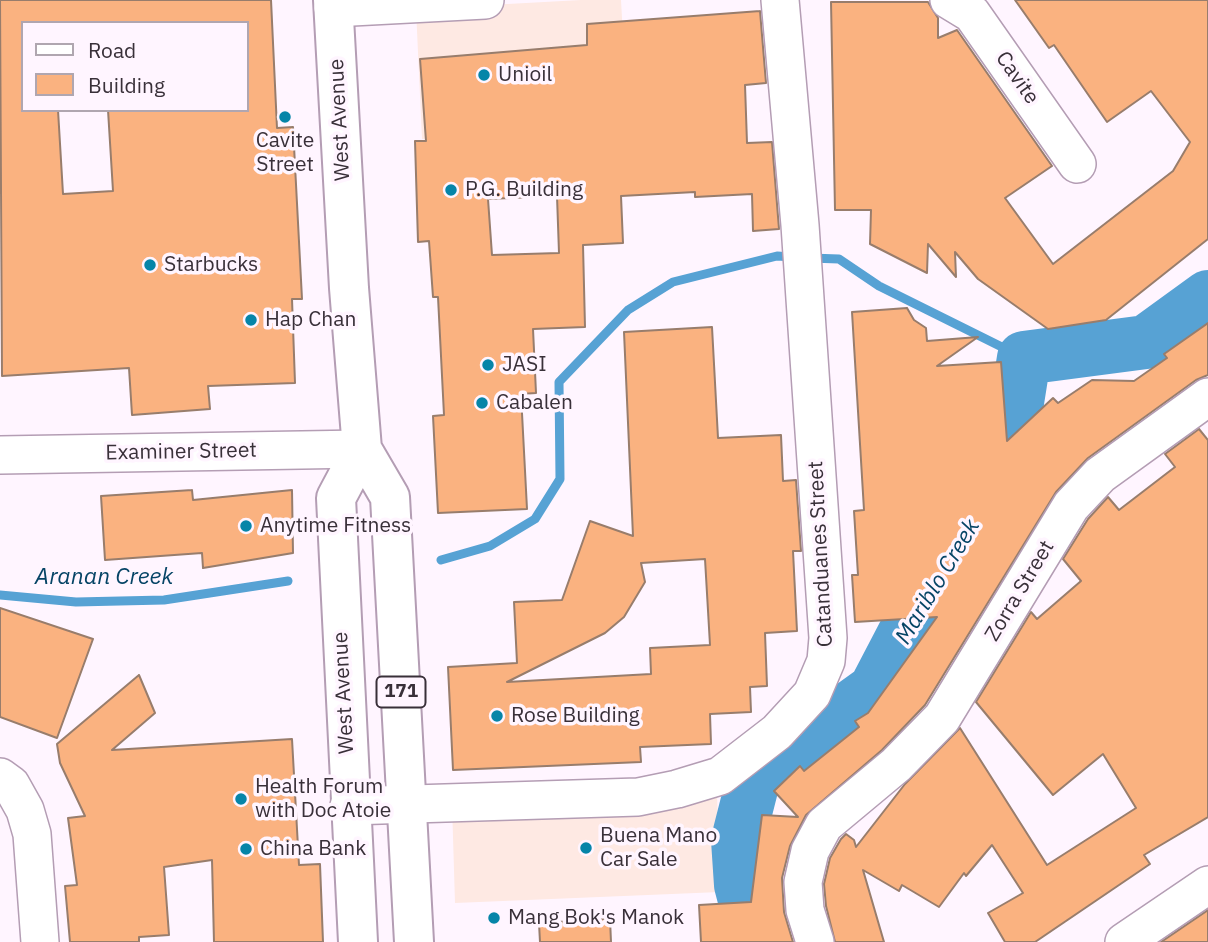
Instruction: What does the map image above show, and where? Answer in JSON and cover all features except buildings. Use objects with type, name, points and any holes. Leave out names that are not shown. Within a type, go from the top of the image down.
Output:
[{"type":"main road","name":"West Avenue","points":[[333,4],[349,288],[362,449],[390,496],[414,942]]},
{"type":"main road","name":"West Avenue","points":[[358,942],[337,572],[336,498],[362,449]]},
{"type":"street","points":[[333,4],[485,0]]},
{"type":"street","name":"Catanduanes Street","points":[[349,806],[638,797],[677,789],[720,776],[778,732],[812,694],[826,661],[828,638],[800,225],[780,0]]},
{"type":"street","name":"Cavite","points":[[949,0],[972,14],[1077,163]]},
{"type":"street","name":"Zorra Street","points":[[815,942],[805,910],[803,882],[810,851],[824,825],[896,765],[942,718],[1071,506],[1100,475],[1208,397]]},
{"type":"street","name":"Examiner Street","points":[[0,456],[362,449]]},
{"type":"street","points":[[5,781],[25,810],[32,834],[40,942]]},
{"type":"street","points":[[1124,942],[1208,885]]},
{"type":"shaded area","points":[[621,0],[628,128],[422,139],[416,9]]},
{"type":"shaded area","name":"Buena Mano Car Sale","points":[[717,794],[720,892],[455,903],[452,804]]},
{"type":"waterway","points":[[441,560],[490,546],[535,519],[560,479],[559,382],[628,310],[673,282],[777,256],[793,257]]},
{"type":"waterway","points":[[810,258],[839,259],[879,286],[1024,358]]},
{"type":"waterway","name":"Mariblo Creek","points":[[756,942],[741,885],[738,840],[754,777],[875,690],[911,621],[964,549],[995,480],[1015,415],[1024,358],[1146,342],[1208,297]]},
{"type":"waterway","name":"Aranan Creek","points":[[0,595],[76,602],[164,600],[288,581]]},
{"type":"place","name":"Unioil","points":[[484,75]]},
{"type":"place","name":"Cavite Street","points":[[285,117]]},
{"type":"place","name":"P.G. Building","points":[[451,190]]},
{"type":"place","name":"Starbucks","points":[[150,265]]},
{"type":"place","name":"Hap Chan","points":[[251,320]]},
{"type":"place","name":"JASI","points":[[488,365]]},
{"type":"place","name":"Cabalen","points":[[482,403]]},
{"type":"place","name":"Anytime Fitness","points":[[246,526]]},
{"type":"place","name":"Rose Building","points":[[497,716]]},
{"type":"place","name":"Health Forum with Doc Atoie","points":[[241,799]]},
{"type":"place","name":"Buena Mano Car Sale","points":[[586,848]]},
{"type":"place","name":"China Bank","points":[[246,849]]},
{"type":"place","name":"Mang Bok's Manok","points":[[494,918]]}]
